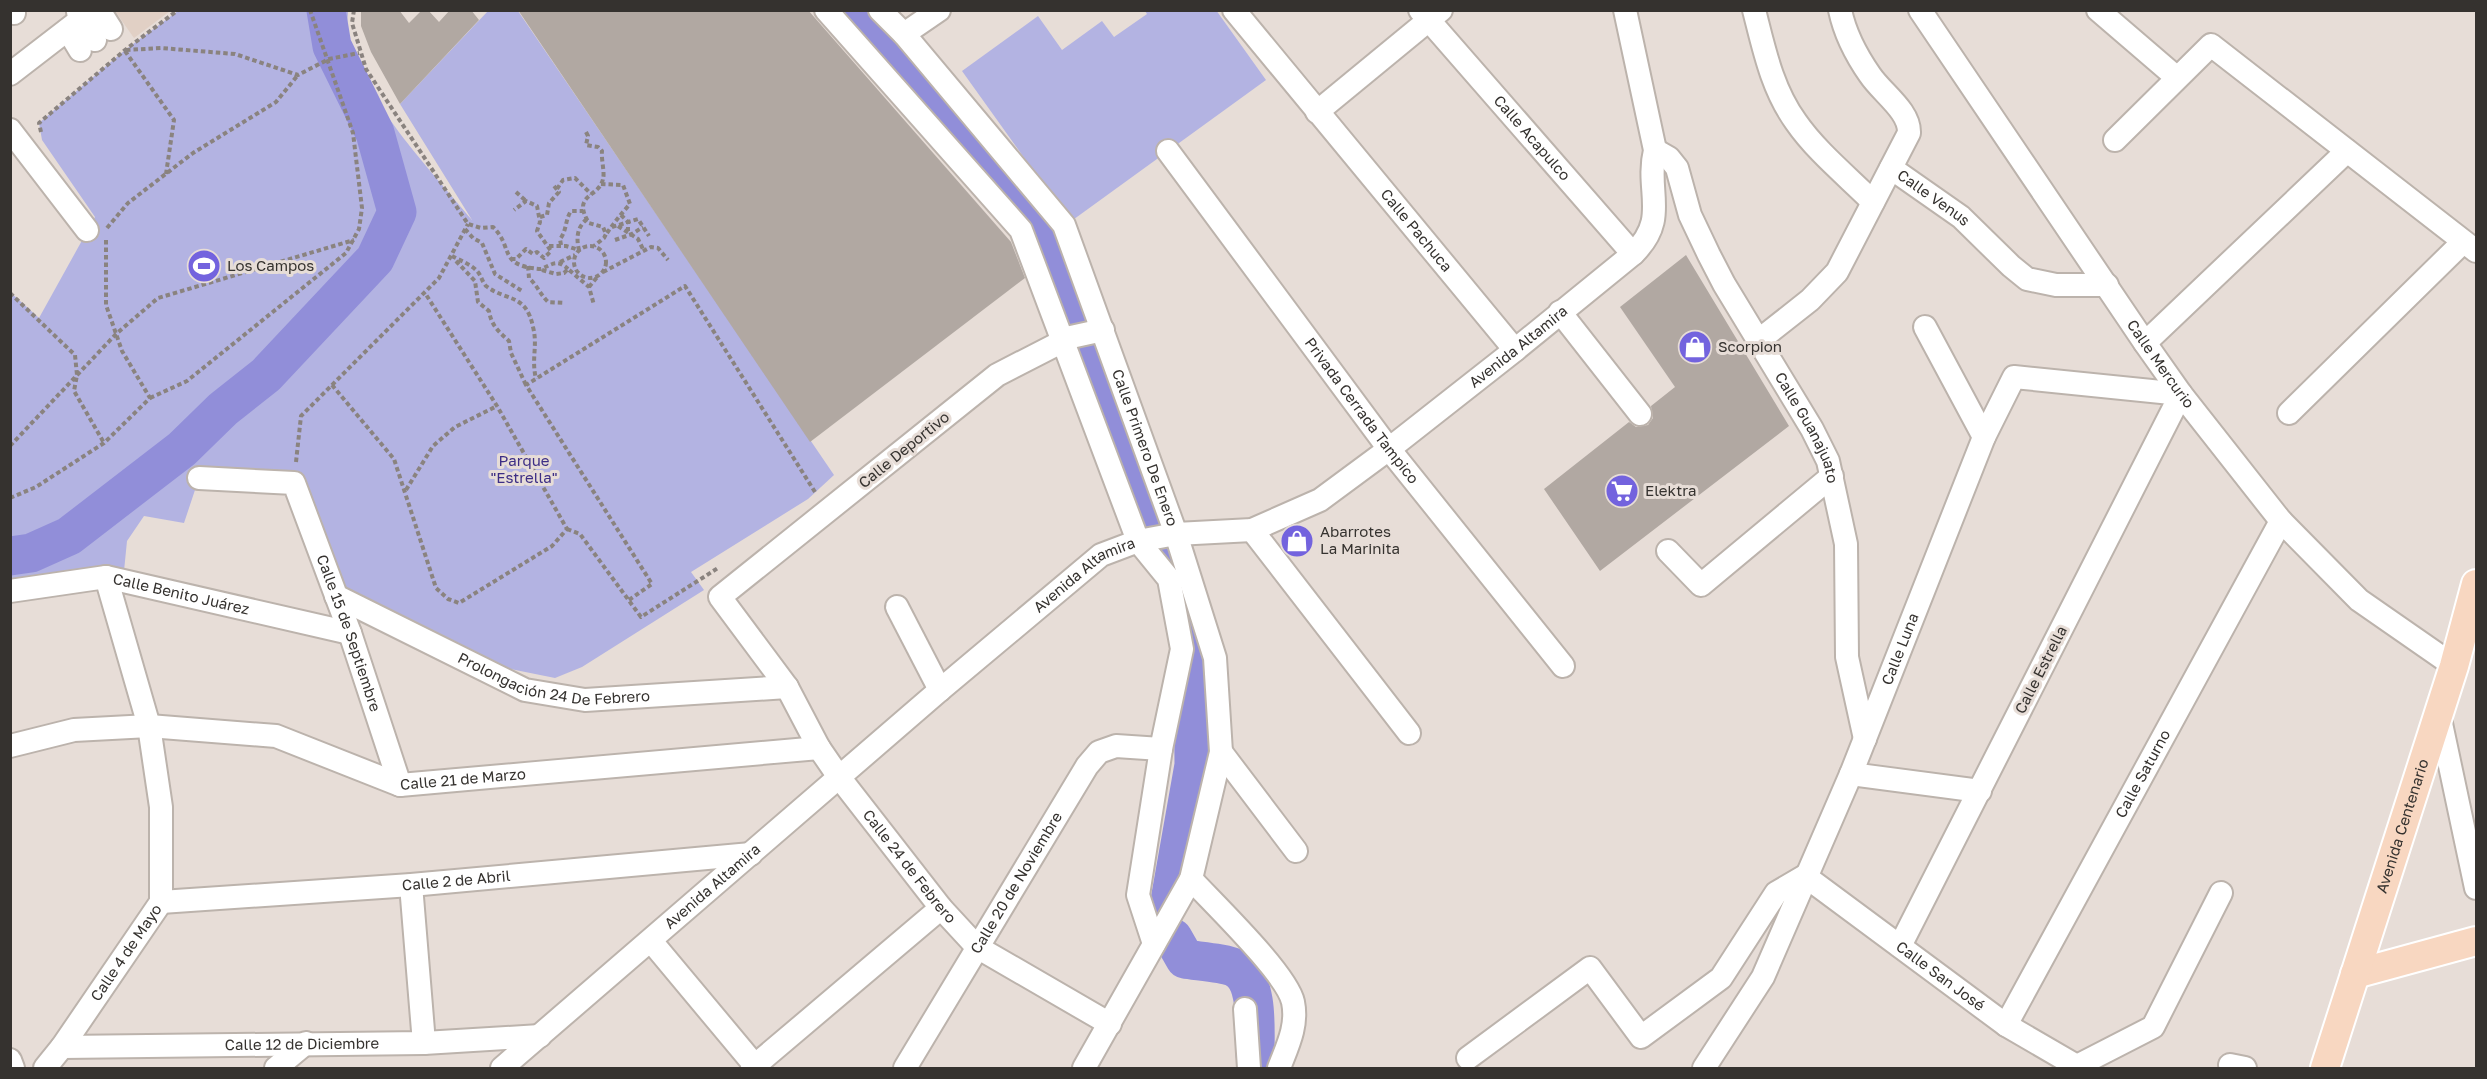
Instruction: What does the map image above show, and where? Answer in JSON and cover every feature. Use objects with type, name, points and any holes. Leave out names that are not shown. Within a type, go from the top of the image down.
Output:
[{"type":"main road","name":"Avenida Centenario","points":[[2325,1068],[2454,666],[2476,584]]},
{"type":"main road","points":[[2355,974],[2476,941]]},
{"type":"street","points":[[826,10],[1021,230],[1067,338],[1138,541],[1169,579],[1182,649],[1161,749],[1138,895],[1154,944]]},
{"type":"street","name":"Calle Primero De Enero","points":[[880,10],[904,34],[1064,225],[1099,331],[1176,534],[1215,658],[1221,752],[1191,879],[1084,1068]]},
{"type":"street","points":[[904,34],[939,10]]},
{"type":"street","name":"Calle Pachuca","points":[[1234,10],[1515,350]]},
{"type":"street","name":"Avenida Altamira","points":[[502,1068],[940,690],[1101,555],[1138,541],[1176,534],[1252,530],[1320,500],[1515,350],[1633,254],[1647,238],[1654,221],[1651,168],[1655,150],[1625,10]]},
{"type":"street","points":[[1754,10],[1773,78],[1790,114],[1802,130],[1872,202]]},
{"type":"street","points":[[1840,10],[1850,40],[1869,75],[1905,116],[1909,124],[1909,133],[1891,168]]},
{"type":"street","name":"Calle Mercurio","points":[[1920,10],[2181,394],[2281,521],[2359,600],[2454,666]]},
{"type":"street","points":[[2098,10],[2176,77]]},
{"type":"street","points":[[1317,112],[1430,14]]},
{"type":"street","name":"Calle Acapulco","points":[[1430,14],[1633,254]]},
{"type":"street","points":[[2115,140],[2176,77],[2211,45],[2470,246],[2289,413]]},
{"type":"street","points":[[10,130],[96,230]]},
{"type":"street","name":"Calle Guanajuato","points":[[1655,150],[1669,158],[1677,168],[1698,234],[1724,284],[1818,439],[1832,476],[1846,544],[1846,657],[1865,739]]},
{"type":"street","name":"Privada Cerrada Tampico","points":[[1168,151],[1389,449],[1563,666]]},
{"type":"street","points":[[2145,343],[2347,151]]},
{"type":"street","name":"Calle Venus","points":[[1758,341],[1817,294],[1837,272],[1891,168],[1961,218],[2027,279],[2056,285],[2107,285]]},
{"type":"street","points":[[1560,312],[1640,414]]},
{"type":"street","points":[[1925,327],[1984,437]]},
{"type":"street","name":"Calle Deportivo","points":[[720,597],[997,375],[1067,338],[1099,331]]},
{"type":"street","name":"Calle Luna","points":[[1704,1068],[1762,977],[1851,774],[1984,437],[2014,377],[2181,394]]},
{"type":"street","name":"Calle Estrella","points":[[1900,945],[2181,394]]},
{"type":"street","points":[[1668,551],[1701,585],[1832,476]]},
{"type":"street","points":[[199,478],[294,483]]},
{"type":"street","name":"Calle 15 de Septiembre","points":[[294,483],[350,633],[400,785]]},
{"type":"street","name":"Calle Saturno","points":[[2006,1025],[2281,521]]},
{"type":"street","points":[[1252,530],[1409,733]]},
{"type":"street","name":"Calle Benito Juárez","points":[[10,591],[106,577],[350,633]]},
{"type":"street","name":"Calle 4 de Mayo","points":[[45,1068],[62,1047],[161,902],[161,807],[149,726],[106,577]]},
{"type":"street","name":"Prolongación 24 De Febrero","points":[[336,596],[525,690],[585,700],[788,687]]},
{"type":"street","name":"Calle 24 de Febrero","points":[[720,597],[788,687],[819,748],[839,777],[941,908],[977,947],[1110,1024]]},
{"type":"street","points":[[897,607],[940,690]]},
{"type":"street","points":[[2439,714],[2476,888]]},
{"type":"street","name":"Calle 21 de Marzo","points":[[10,746],[74,730],[149,726],[276,736],[400,785],[819,748]]},
{"type":"street","name":"Calle 20 de Noviembre","points":[[904,1068],[1087,766],[1099,752],[1116,746],[1161,749]]},
{"type":"street","points":[[1221,752],[1296,851]]},
{"type":"street","points":[[1851,774],[1980,791]]},
{"type":"street","name":"Calle 2 de Abril","points":[[161,902],[411,885],[751,854]]},
{"type":"street","points":[[1468,1058],[1590,968],[1641,1037],[1721,978],[1776,893],[1805,876]]},
{"type":"street","name":"Calle San José","points":[[1805,876],[2006,1025],[2079,1067]]},
{"type":"street","points":[[1191,879],[1280,976],[1293,1001],[1294,1028],[1279,1068]]},
{"type":"street","points":[[411,885],[424,1043]]},
{"type":"street","points":[[2079,1067],[2153,1027],[2221,893]]},
{"type":"street","points":[[651,941],[755,1068],[941,908]]},
{"type":"street","points":[[1245,1009],[1249,1068]]},
{"type":"street","name":"Calle 12 de Diciembre","points":[[62,1047],[424,1043],[540,1036]]},
{"type":"street","points":[[276,1068],[306,1043]]},
{"type":"street","points":[[10,1060],[13,1068]]},
{"type":"path","points":[[150,398],[187,381],[346,253],[359,229],[362,208],[353,133],[310,10]]},
{"type":"path","points":[[354,10],[352,23],[357,54],[468,224],[481,228],[493,227],[498,232],[510,259],[555,274],[564,273],[568,269]]},
{"type":"path","points":[[166,174],[174,120],[125,50],[161,48],[235,54],[298,75]]},
{"type":"path","points":[[96,230],[194,153],[276,102],[298,75],[328,59],[357,54]]},
{"type":"path","points":[[586,132],[586,145],[598,147],[602,151],[601,165],[604,178],[591,194],[583,211],[586,219],[590,223],[603,227],[606,234]]},
{"type":"path","points":[[540,217],[547,215],[549,203],[559,192],[556,188],[563,180],[575,178],[591,194]]},
{"type":"path","points":[[594,246],[630,204],[623,185],[601,183]]},
{"type":"path","points":[[516,192],[526,201],[537,206],[540,217],[537,231],[549,246],[557,262],[589,287],[594,305]]},
{"type":"path","points":[[514,210],[526,201]]},
{"type":"path","points":[[561,245],[560,239],[566,231],[568,216],[572,211],[583,211]]},
{"type":"path","points":[[621,215],[628,222],[630,232]]},
{"type":"path","points":[[586,219],[578,231],[574,264],[579,274],[588,278],[651,247],[658,248],[668,260]]},
{"type":"path","points":[[611,227],[638,219],[649,236]]},
{"type":"path","points":[[294,483],[301,416],[425,293],[443,272],[468,224]]},
{"type":"path","points":[[618,225],[639,239],[644,250]]},
{"type":"path","points":[[615,240],[643,227]]},
{"type":"path","points":[[465,229],[473,238],[482,243],[495,274],[522,291]]},
{"type":"path","points":[[10,446],[116,334],[158,298],[354,240]]},
{"type":"path","points":[[549,246],[561,245],[577,252]]},
{"type":"path","points":[[541,269],[570,259],[588,246],[594,246],[602,251],[606,262],[614,266]]},
{"type":"path","points":[[510,259],[516,259],[526,249],[534,254],[537,252],[544,258],[551,254]]},
{"type":"path","points":[[452,256],[477,270],[485,285],[518,300],[526,310],[533,326],[535,346],[532,362],[536,379]]},
{"type":"path","points":[[452,256],[475,281],[478,302],[489,311],[497,330],[509,341],[511,353],[526,385],[652,585],[629,600]]},
{"type":"path","points":[[589,287],[601,273],[606,262]]},
{"type":"path","points":[[528,266],[529,278],[548,302],[565,303]]},
{"type":"path","points":[[526,385],[685,286],[815,492]]},
{"type":"path","points":[[10,293],[75,355],[77,375],[74,391],[104,443],[36,487],[10,498]]},
{"type":"path","points":[[425,293],[497,406],[567,529],[580,534],[641,617],[698,581]]},
{"type":"path","points":[[332,385],[394,459],[406,490],[436,588],[448,599],[459,603],[552,546],[567,529]]},
{"type":"path","points":[[406,490],[433,446],[455,427],[497,406]]},
{"type":"path","points":[[634,556],[639,554]]},
{"type":"shaded area","points":[[115,11],[170,11],[134,38]]},
{"type":"green space","points":[[1216,10],[1266,80],[1070,222],[962,71],[1038,16],[1062,50],[1102,21],[1114,37],[1147,14],[1145,11]]},
{"type":"green space","name":"Parque \"Estrella\"","points":[[178,11],[348,11],[348,33],[355,58],[367,83],[399,132],[472,220],[400,104],[488,11],[518,11],[834,475],[808,499],[691,572],[704,590],[582,667],[555,678],[466,660],[336,596],[294,483],[199,478],[184,523],[144,516],[127,541],[123,581],[11,591],[10,292],[39,318],[95,217],[42,140],[39,123],[125,50]]},
{"type":"building","points":[[361,10],[399,10],[409,23],[422,10],[428,10],[439,22],[450,10],[471,10],[479,20],[400,104],[371,52],[361,26]]},
{"type":"building","points":[[518,10],[808,10],[1011,242],[1025,278],[810,442]]},
{"type":"building","name":"Scorpion","points":[[1686,255],[1789,426],[1600,571],[1544,489],[1629,422],[1636,427],[1648,425],[1653,418],[1651,406],[1675,387],[1620,307]]},
{"type":"waterway","points":[[10,556],[31,553],[69,536],[182,449],[223,409],[266,375],[375,259],[397,212],[375,133],[332,46],[326,10]]},
{"type":"waterway","points":[[855,10],[1050,223],[1083,334],[1148,520],[1168,557],[1193,627],[1194,765],[1170,901]]},
{"type":"waterway","points":[[1173,938],[1185,959],[1231,966],[1243,974],[1252,994],[1254,1007],[1255,1054]]},
{"type":"place","name":"Los Campos","points":[[204,266]]},
{"type":"place","name":"Scorpion","points":[[1695,347]]},
{"type":"place","name":"Elektra","points":[[1622,491]]},
{"type":"place","name":"Abarrotes La Marinita","points":[[1297,541]]}]
